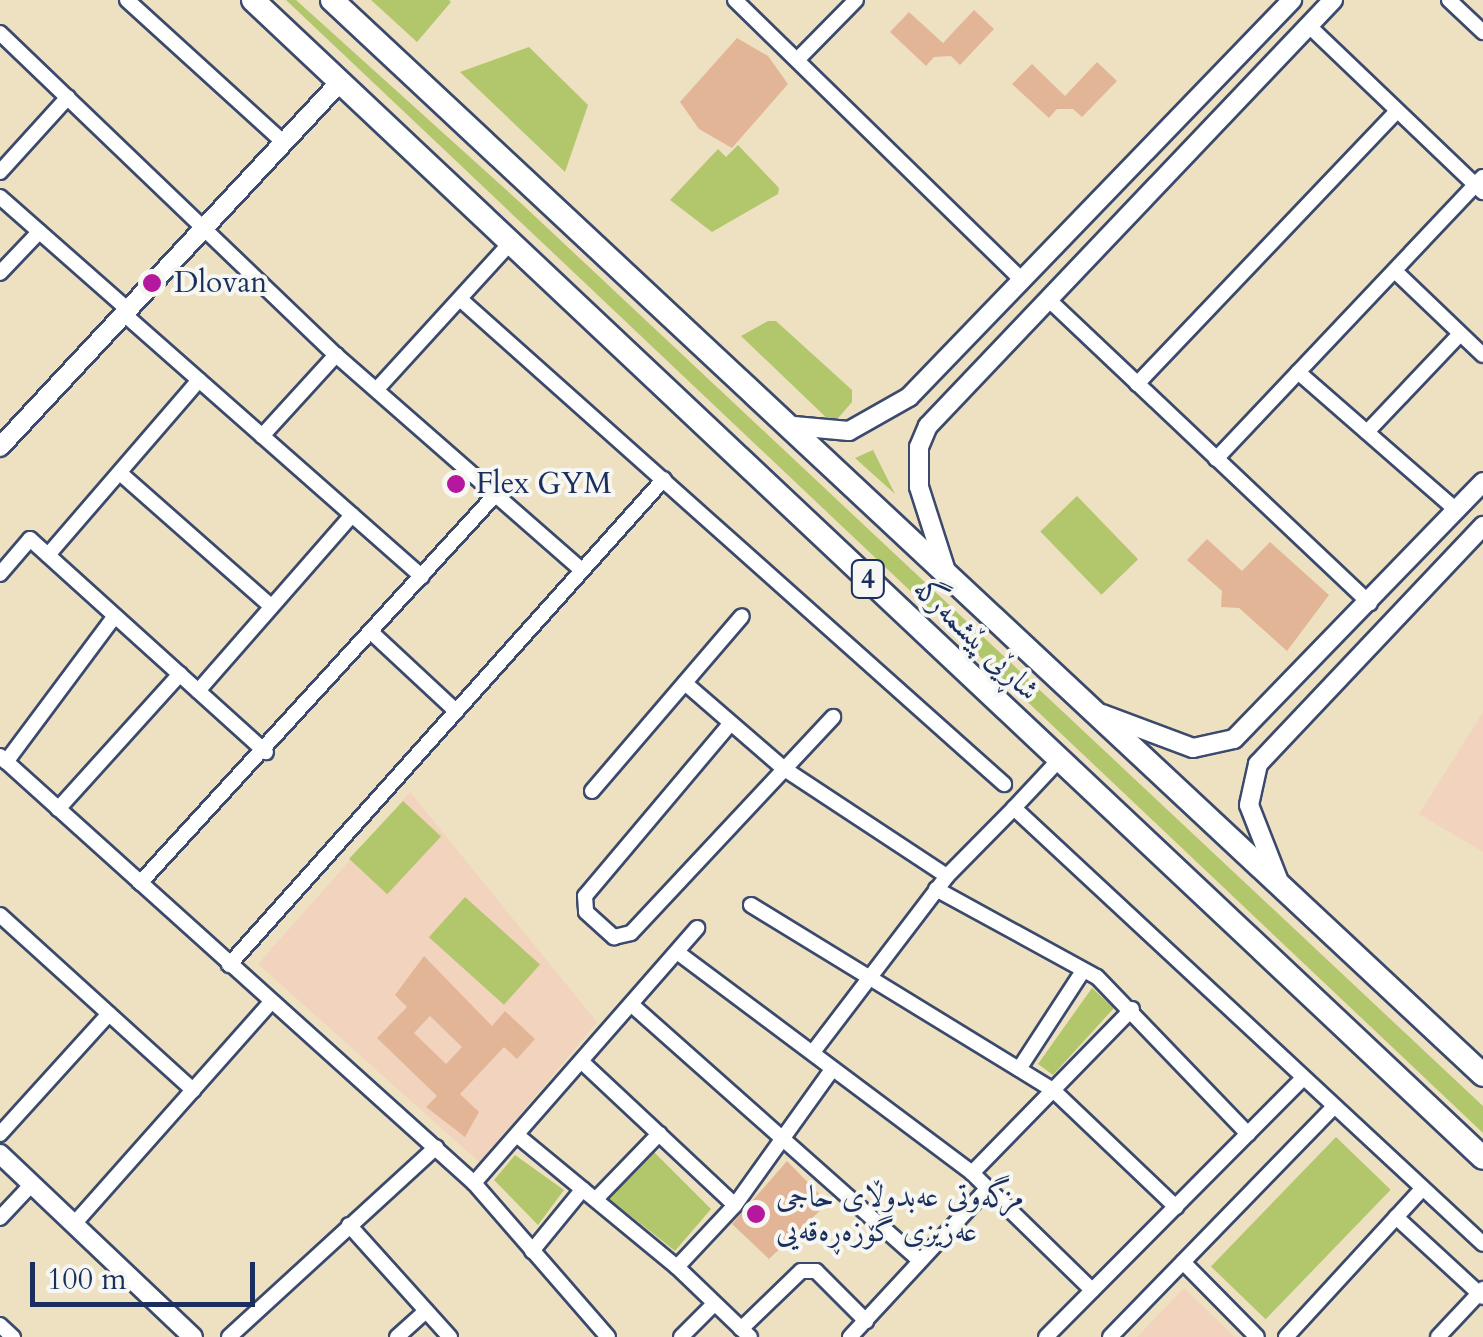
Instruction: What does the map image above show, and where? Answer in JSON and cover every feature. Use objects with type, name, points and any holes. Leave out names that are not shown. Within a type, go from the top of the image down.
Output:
[{"type":"highway","name":"شاڕێی پێشمەرگە","points":[[253,0],[1483,1158]]},
{"type":"highway","name":"شاڕێی پێشمەرگە","points":[[332,0],[794,426],[1483,1076]]},
{"type":"street","points":[[127,0],[284,142]]},
{"type":"street","points":[[735,0],[1021,278]]},
{"type":"street","points":[[797,60],[856,0]]},
{"type":"street","points":[[794,426],[848,431],[881,417],[909,397],[1292,0]]},
{"type":"street","points":[[945,568],[919,487],[921,440],[932,419],[1332,0]]},
{"type":"street","points":[[1449,0],[1483,32]]},
{"type":"street","points":[[1216,459],[1480,185],[1308,25]]},
{"type":"street","points":[[0,33],[336,355],[582,570]]},
{"type":"street","points":[[1,443],[341,81]]},
{"type":"street","points":[[0,172],[68,97]]},
{"type":"street","points":[[1188,109],[1210,130]]},
{"type":"street","points":[[1137,384],[1397,110]]},
{"type":"street","points":[[0,197],[422,577]]},
{"type":"street","points":[[0,273],[39,232]]},
{"type":"street","points":[[377,389],[511,242]]},
{"type":"street","points":[[1396,272],[1483,355]]},
{"type":"street","points":[[460,299],[1004,784]]},
{"type":"street","points":[[1048,299],[1370,603]]},
{"type":"street","points":[[1367,432],[1460,334]]},
{"type":"street","points":[[262,436],[336,355]]},
{"type":"street","points":[[1298,372],[1456,510]]},
{"type":"street","points":[[48,556],[199,380]]},
{"type":"street","points":[[120,474],[271,606]]},
{"type":"street","points":[[228,965],[664,479]]},
{"type":"street","points":[[1102,714],[1178,744],[1218,747],[1242,733],[1483,482]]},
{"type":"street","points":[[140,884],[266,752],[496,494]]},
{"type":"street","points":[[198,691],[352,515]]},
{"type":"street","points":[[1283,888],[1254,826],[1250,785],[1266,752],[1483,526]]},
{"type":"street","points":[[0,574],[30,539],[266,752]]},
{"type":"street","points":[[115,616],[3,759],[474,1183],[608,1337]]},
{"type":"street","points":[[592,791],[742,616]]},
{"type":"street","points":[[372,633],[456,711]]},
{"type":"street","points":[[1315,660],[1337,682]]},
{"type":"street","points":[[58,809],[180,674]]},
{"type":"street","points":[[685,683],[783,768],[947,876]]},
{"type":"street","points":[[730,724],[585,896],[586,912],[614,937],[631,932],[833,716]]},
{"type":"street","points":[[813,1052],[936,889],[1058,761]]},
{"type":"street","points":[[1014,808],[1483,1244]]},
{"type":"street","points":[[936,889],[1083,971],[1132,1010],[1248,1134]]},
{"type":"street","points":[[750,905],[865,979],[1054,1090],[1176,1206]]},
{"type":"street","points":[[0,915],[193,1090]]},
{"type":"street","points":[[474,1183],[696,928]]},
{"type":"street","points":[[677,952],[972,1173],[1092,1290]]},
{"type":"street","points":[[1019,1069],[1083,971]]},
{"type":"street","points":[[74,1224],[271,1002]]},
{"type":"street","points":[[632,1005],[918,1260]]},
{"type":"street","points":[[972,1173],[1132,1010]]},
{"type":"street","points":[[0,1134],[109,1014]]},
{"type":"street","points":[[582,1062],[735,1205]]},
{"type":"street","points":[[677,1266],[735,1205],[831,1070]]},
{"type":"street","points":[[1046,1337],[1303,1078]]},
{"type":"street","points":[[1110,1337],[1334,1107]]},
{"type":"street","points":[[532,1251],[659,1134]]},
{"type":"street","points":[[518,1136],[677,1266],[745,1333],[801,1271],[816,1271],[866,1321]]},
{"type":"street","points":[[229,1337],[436,1147]]},
{"type":"street","points":[[0,1154],[193,1337]]},
{"type":"street","points":[[0,1218],[32,1184]]},
{"type":"street","points":[[850,1337],[988,1188]]},
{"type":"street","points":[[1286,1337],[1423,1188]]},
{"type":"street","points":[[1396,1217],[1482,1293],[1438,1337]]},
{"type":"street","points":[[350,1225],[450,1337]]},
{"type":"street","points":[[1183,1262],[1257,1337]]},
{"type":"street","points":[[681,1337],[714,1304]]},
{"type":"street","points":[[397,1337],[426,1310]]},
{"type":"street","points":[[0,1325],[14,1337]]},
{"type":"shaded area","points":[[1483,712],[1483,852],[1419,814]]},
{"type":"shaded area","points":[[410,792],[597,1022],[480,1163],[258,964]]},
{"type":"shaded area","points":[[1184,1288],[1235,1337],[1137,1337]]},
{"type":"green space","points":[[286,0],[296,0],[524,206],[1483,1106],[1483,1133]]},
{"type":"green space","points":[[371,0],[449,0],[451,2],[417,42]]},
{"type":"green space","points":[[529,47],[588,105],[565,172],[460,72]]},
{"type":"green space","points":[[738,145],[779,188],[778,194],[712,232],[670,200],[718,149],[726,157]]},
{"type":"green space","points":[[768,321],[776,321],[852,390],[852,402],[833,424],[741,336]]},
{"type":"green space","points":[[873,450],[895,494],[855,458]]},
{"type":"green space","points":[[1077,496],[1138,559],[1101,595],[1040,531]]},
{"type":"green space","points":[[403,801],[441,836],[387,894],[349,859]]},
{"type":"green space","points":[[465,897],[540,965],[504,1005],[429,937]]},
{"type":"green space","points":[[1092,988],[1114,1008],[1053,1075],[1038,1064]]},
{"type":"green space","points":[[1336,1137],[1391,1190],[1266,1319],[1211,1266]]},
{"type":"green space","points":[[653,1151],[711,1209],[675,1251],[608,1198]]},
{"type":"green space","points":[[515,1155],[564,1190],[538,1225],[494,1180]]},
{"type":"building","points":[[974,10],[994,29],[960,65],[951,56],[934,57],[926,66],[890,32],[909,12],[943,43]]},
{"type":"building","points":[[737,38],[768,56],[788,84],[732,148],[699,129],[680,102]]},
{"type":"building","points":[[1097,62],[1117,81],[1082,117],[1073,109],[1057,109],[1049,118],[1012,84],[1032,64],[1065,96]]},
{"type":"building","points":[[1207,539],[1242,571],[1270,542],[1329,595],[1287,651],[1239,608],[1221,607],[1222,591],[1187,560]]},
{"type":"building","points":[[424,956],[492,1026],[505,1011],[535,1039],[517,1059],[504,1047],[460,1094],[479,1112],[465,1137],[426,1107],[437,1096],[377,1038],[407,1007],[395,995]],"holes":[[[430,1016],[462,1047],[446,1064],[414,1033]]]},
{"type":"building","name":"مزگەوتی عەبدوڵای حاجی عەزیزی گۆزەڕەقەیی","points":[[787,1161],[828,1203],[769,1259],[732,1224]]},
{"type":"place","name":"Dlovan","points":[[152,283]]},
{"type":"place","name":"Flex GYM","points":[[456,484]]},
{"type":"place","name":"مزگەوتی عەبدوڵای حاجی عەزیزی گۆزەڕەقەیی","points":[[756,1214]]}]
